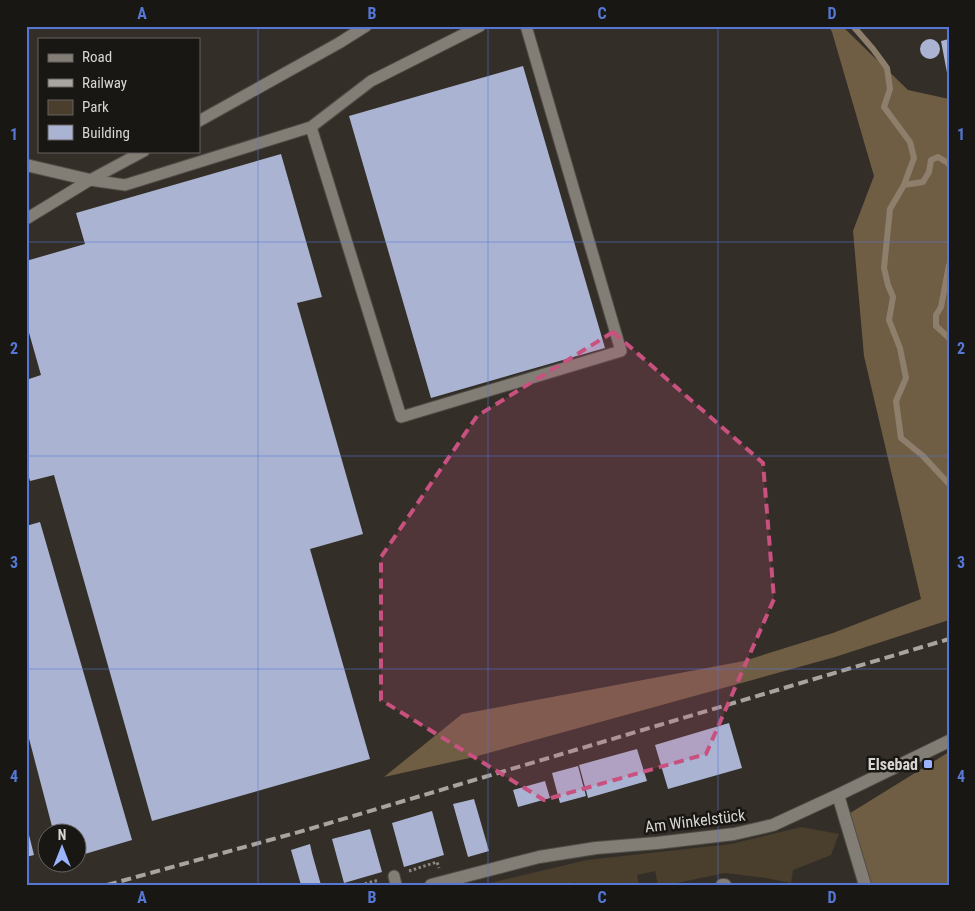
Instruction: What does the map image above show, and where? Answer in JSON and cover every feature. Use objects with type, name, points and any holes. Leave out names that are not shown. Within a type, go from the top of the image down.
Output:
[{"type":"street","points":[[26,165],[90,180]]},
{"type":"street","name":"Am Winkelstück","points":[[431,885],[539,857],[596,848],[734,834],[773,825],[838,796],[949,741]]},
{"type":"street","points":[[838,796],[865,885]]},
{"type":"lane","points":[[200,120],[366,26]]},
{"type":"lane","points":[[90,180],[124,185],[311,127],[371,81],[480,26]]},
{"type":"lane","points":[[311,127],[401,417],[621,352],[526,26]]},
{"type":"lane","points":[[26,219],[90,180],[142,152]]},
{"type":"highlighted area","points":[[613,332],[763,463],[774,599],[706,754],[544,800],[381,700],[381,557],[477,416]]},
{"type":"green space","points":[[801,827],[839,834],[831,855],[793,870],[791,883],[725,873],[667,885],[658,885],[655,871],[637,875],[639,885],[614,885],[612,883],[609,885],[577,885],[575,882],[570,885],[482,885],[587,860],[731,844]]},
{"type":"shaded area","points":[[829,26],[842,26],[908,90],[949,99],[949,620],[835,657],[474,757],[384,777],[462,714],[744,661],[833,633],[921,599],[864,356],[853,231],[874,176]]},
{"type":"shaded area","points":[[949,752],[949,885],[869,885],[847,815]]},
{"type":"building","points":[[930,39],[937,42],[940,49],[937,56],[930,59],[923,56],[920,49],[923,42]]},
{"type":"building","points":[[949,39],[949,78],[948,78],[941,41]]},
{"type":"building","points":[[523,66],[605,348],[431,398],[349,116]]},
{"type":"building","points":[[281,154],[322,297],[297,303],[363,534],[310,549],[370,759],[152,821],[54,475],[30,481],[26,468],[26,380],[41,375],[26,322],[26,261],[85,244],[76,213]]},
{"type":"building","points":[[40,522],[132,840],[88,853],[88,824],[51,824],[26,727],[26,526]]},
{"type":"building","points":[[729,723],[742,768],[668,789],[655,745]]},
{"type":"building","points":[[637,749],[647,781],[588,798],[579,765]]},
{"type":"building","points":[[578,766],[586,796],[560,803],[552,773]]},
{"type":"building","points":[[545,781],[550,798],[518,807],[513,790]]},
{"type":"building","points":[[474,799],[489,851],[468,857],[453,804]]},
{"type":"building","points":[[432,811],[444,855],[404,867],[392,823]]},
{"type":"building","points":[[370,829],[382,872],[344,883],[332,839]]},
{"type":"building","points":[[29,835],[34,855],[26,857],[26,836]]},
{"type":"building","points":[[310,844],[321,885],[301,885],[291,850]]},
{"type":"waterway","points":[[853,26],[887,68],[890,89],[884,107],[910,142],[914,158],[904,185],[923,182],[929,172],[931,160],[938,157],[949,165]]},
{"type":"waterway","points":[[904,185],[890,209],[884,268],[893,297],[889,320],[900,348],[906,378],[896,401],[901,438],[923,456],[949,484]]},
{"type":"waterway","points":[[949,265],[941,307],[936,315],[936,326],[949,338]]},
{"type":"railway","points":[[107,885],[306,830],[949,639]]},
{"type":"place","name":"Elsebad","points":[[928,764]]}]
